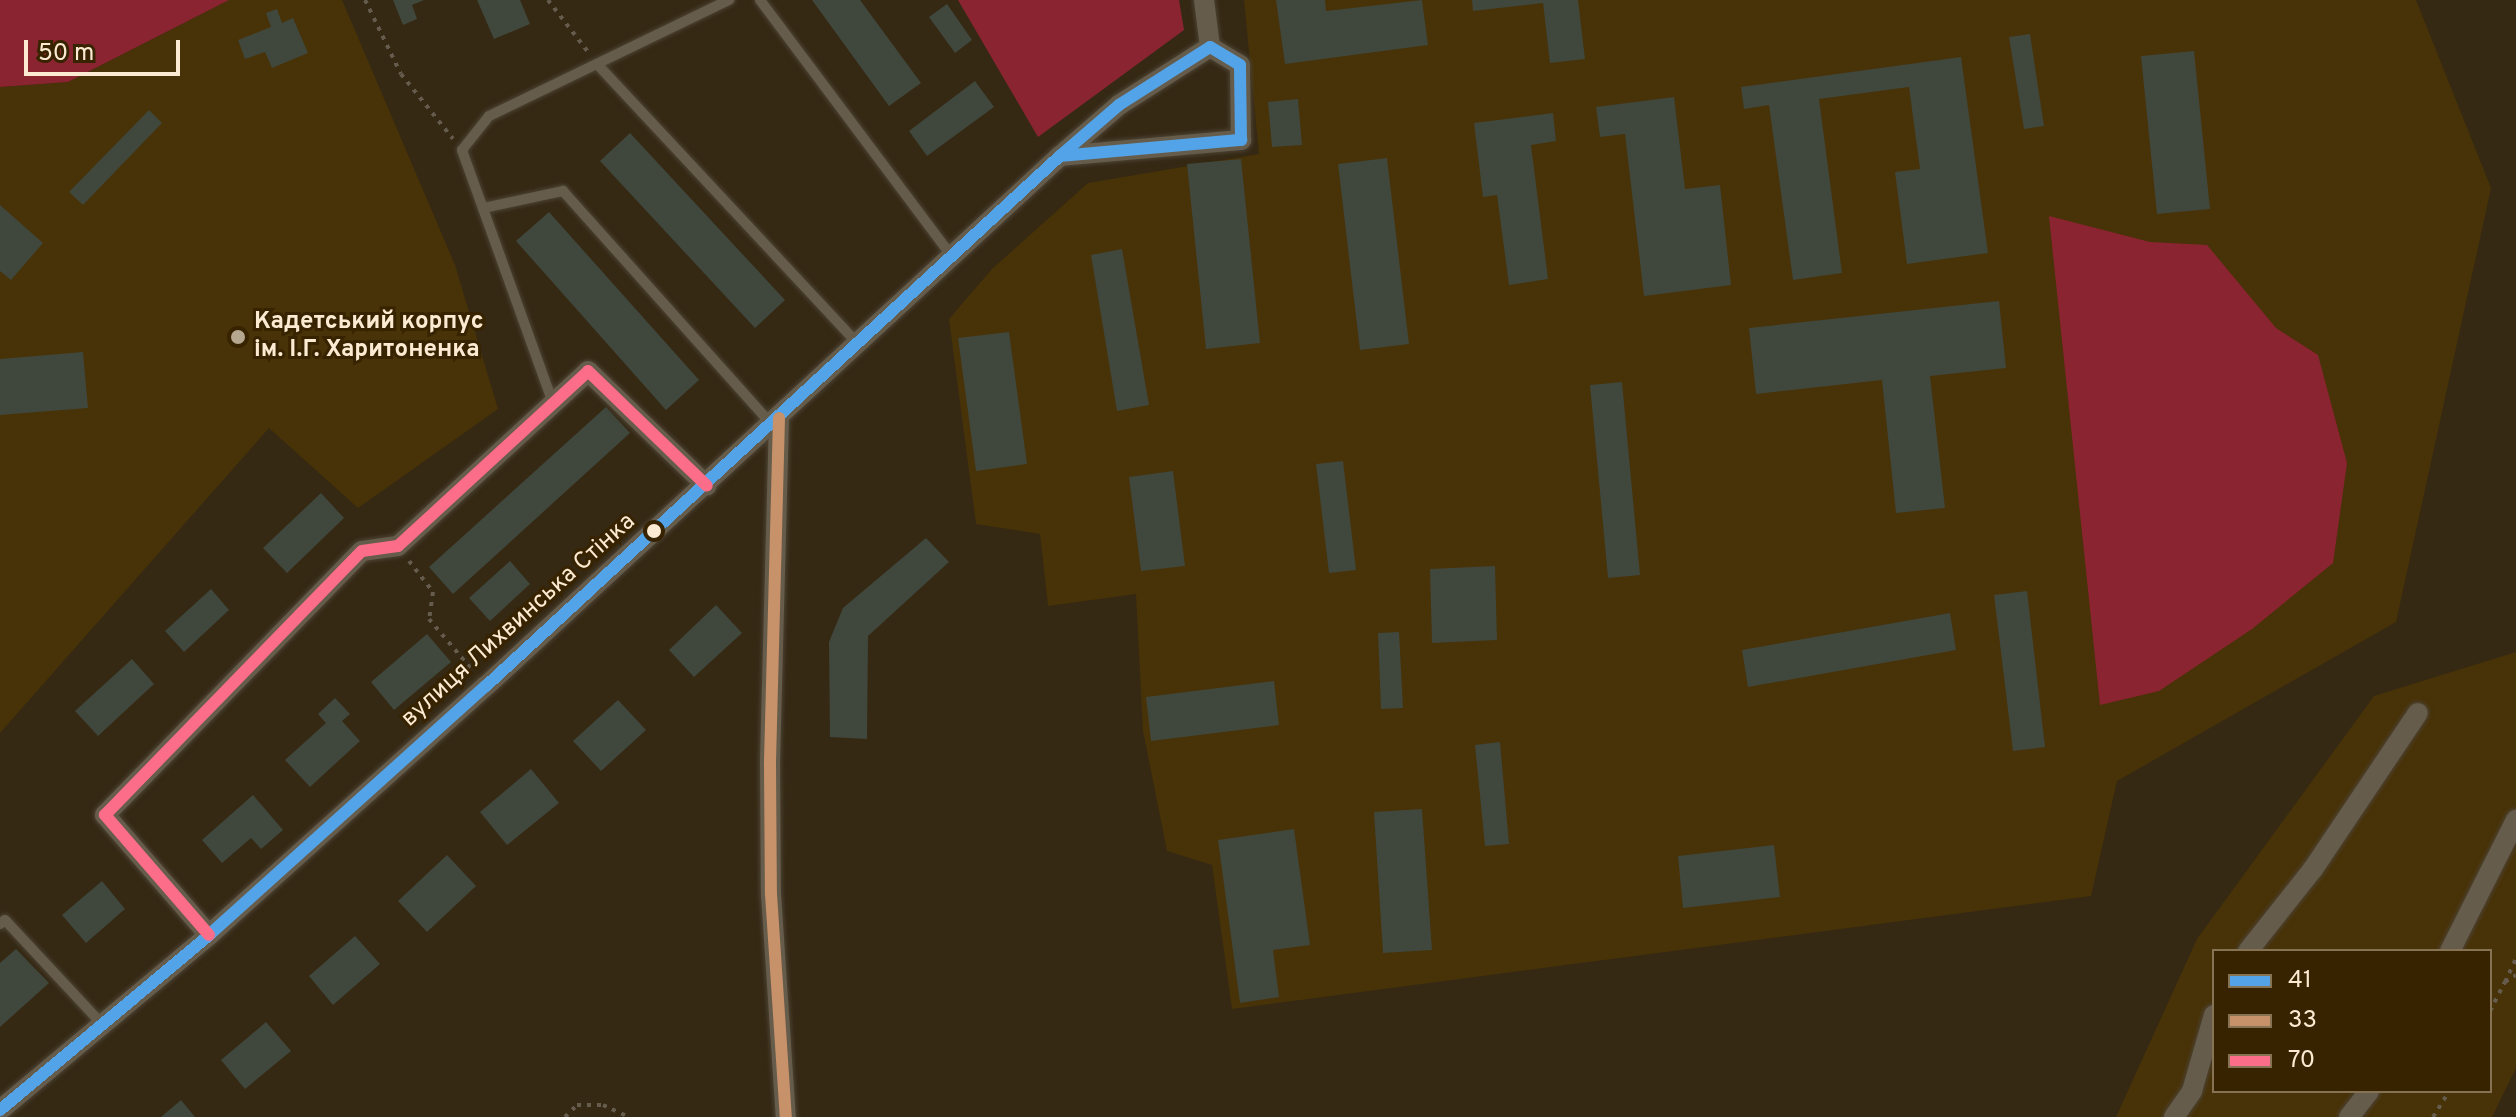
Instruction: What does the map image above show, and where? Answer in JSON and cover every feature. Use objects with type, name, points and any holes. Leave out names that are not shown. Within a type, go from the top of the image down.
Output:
[{"type":"street","points":[[1060,156],[1241,140],[1240,65],[1210,47],[1204,0]]},
{"type":"street","name":"вулиця Лихвинська Стінка","points":[[0,1110],[209,935],[486,686],[707,486],[1060,156],[1119,105],[1210,47]]},
{"type":"street","points":[[209,935],[105,815],[362,551],[398,546],[588,371],[707,486]]},
{"type":"street","points":[[776,422],[771,894],[786,1117]]},
{"type":"street","points":[[2250,949],[2313,869],[2418,713]]},
{"type":"street","points":[[2451,949],[2516,820]]},
{"type":"street","points":[[2174,1117],[2192,1091],[2212,1022]]},
{"type":"street","points":[[2349,1117],[2367,1093]]},
{"type":"lane","points":[[553,403],[462,150],[489,116],[729,0]]},
{"type":"lane","points":[[760,0],[952,257]]},
{"type":"lane","points":[[597,64],[858,344]]},
{"type":"lane","points":[[483,208],[563,191],[776,422]]},
{"type":"lane","points":[[0,924],[5,920],[103,1025]]},
{"type":"path","points":[[365,0],[401,74],[462,150]]},
{"type":"path","points":[[548,0],[597,64]]},
{"type":"path","points":[[398,546],[433,592],[429,619],[486,686]]},
{"type":"path","points":[[2492,1007],[2516,958]]},
{"type":"path","points":[[2505,982],[2516,975]]},
{"type":"path","points":[[2433,1117],[2448,1093]]},
{"type":"path","points":[[565,1117],[577,1105],[603,1105],[629,1117]]},
{"type":"shaded area","points":[[0,0],[229,0],[68,82],[0,87]]},
{"type":"shaded area","name":"Кадетський корпус ім. І.Г. Харитоненка","points":[[229,0],[342,0],[455,265],[498,409],[358,508],[269,428],[0,733],[0,87],[68,82]]},
{"type":"shaded area","points":[[958,0],[1179,0],[1184,30],[1038,137]]},
{"type":"shaded area","points":[[1244,0],[2416,0],[2491,188],[2396,622],[2117,781],[2091,896],[1232,1009],[1212,865],[1167,851],[1143,731],[1136,594],[1048,606],[1040,534],[976,524],[949,319],[992,269],[1088,183],[1259,154]]},
{"type":"shaded area","points":[[2049,216],[2150,242],[2207,245],[2276,328],[2318,355],[2347,463],[2333,563],[2252,629],[2159,691],[2100,705]]},
{"type":"shaded area","points":[[2516,652],[2516,1068],[2492,1117],[2116,1117],[2197,939],[2374,696]]},
{"type":"building","points":[[393,0],[424,0],[412,5],[417,19],[403,25]]},
{"type":"building","points":[[477,0],[520,0],[530,24],[494,39]]},
{"type":"building","points":[[812,0],[860,0],[921,83],[889,106]]},
{"type":"building","points":[[1276,0],[1325,0],[1326,11],[1422,0],[1428,45],[1285,64]]},
{"type":"building","points":[[1472,0],[1578,0],[1585,59],[1550,63],[1543,3],[1473,11]]},
{"type":"building","points":[[947,4],[972,40],[955,53],[929,17]]},
{"type":"building","points":[[277,9],[282,23],[293,18],[308,53],[272,68],[265,52],[245,59],[238,40],[271,27],[266,13]]},
{"type":"building","points":[[2030,34],[2044,126],[2024,129],[2009,37]]},
{"type":"building","points":[[2194,51],[2210,209],[2157,214],[2141,56]]},
{"type":"building","points":[[1961,57],[1988,253],[1907,264],[1895,172],[1920,169],[1909,87],[1819,99],[1842,273],[1793,280],[1769,105],[1744,109],[1741,87]]},
{"type":"building","points":[[975,81],[994,107],[927,156],[909,131]]},
{"type":"building","points":[[1674,97],[1685,189],[1720,185],[1731,285],[1644,296],[1625,134],[1600,137],[1596,107]]},
{"type":"building","points":[[1298,99],[1302,145],[1272,147],[1268,102]]},
{"type":"building","points":[[149,110],[162,123],[83,205],[69,192]]},
{"type":"building","points":[[1553,113],[1556,141],[1531,145],[1548,279],[1509,285],[1497,195],[1483,197],[1474,123]]},
{"type":"building","points":[[630,133],[785,300],[755,328],[600,161]]},
{"type":"building","points":[[1387,158],[1409,344],[1360,350],[1338,164]]},
{"type":"building","points":[[1241,159],[1260,343],[1206,349],[1187,164]]},
{"type":"building","points":[[0,205],[43,243],[11,280],[0,271]]},
{"type":"building","points":[[549,212],[699,380],[666,410],[516,241]]},
{"type":"building","points":[[1122,249],[1149,405],[1117,411],[1091,255]]},
{"type":"building","points":[[1999,301],[2006,368],[1930,376],[1945,508],[1896,513],[1882,380],[1756,394],[1749,328]]},
{"type":"building","points":[[1009,332],[1027,464],[976,471],[958,338]]},
{"type":"building","points":[[83,352],[88,408],[0,415],[0,359]]},
{"type":"building","points":[[1622,382],[1640,575],[1608,578],[1590,385]]},
{"type":"building","points":[[606,407],[630,433],[453,594],[429,567]]},
{"type":"building","points":[[1343,461],[1356,570],[1329,573],[1316,464]]},
{"type":"building","points":[[1173,471],[1185,566],[1141,571],[1129,477]]},
{"type":"building","points":[[321,493],[344,518],[287,573],[263,548]]},
{"type":"building","points":[[926,538],[949,562],[868,636],[867,739],[830,737],[829,642],[843,608]]},
{"type":"building","points":[[510,561],[530,584],[490,621],[469,598]]},
{"type":"building","points":[[1495,566],[1497,640],[1432,643],[1430,569]]},
{"type":"building","points":[[211,589],[229,610],[184,652],[165,631]]},
{"type":"building","points":[[2027,591],[2045,747],[2013,751],[1994,595]]},
{"type":"building","points":[[716,605],[742,633],[694,677],[669,650]]},
{"type":"building","points":[[1950,613],[1956,650],[1748,687],[1742,650]]},
{"type":"building","points":[[1399,632],[1403,708],[1381,709],[1378,633]]},
{"type":"building","points":[[427,634],[451,662],[394,710],[371,682]]},
{"type":"building","points":[[132,659],[154,684],[98,736],[75,711]]},
{"type":"building","points":[[1274,681],[1279,725],[1151,741],[1146,697]]},
{"type":"building","points":[[335,698],[350,714],[342,721],[360,741],[310,787],[285,760],[326,723],[318,714]]},
{"type":"building","points":[[618,700],[646,730],[601,771],[573,741]]},
{"type":"building","points":[[1500,742],[1509,844],[1485,846],[1475,745]]},
{"type":"building","points":[[531,769],[559,803],[507,845],[480,812]]},
{"type":"building","points":[[253,795],[283,830],[261,849],[251,838],[222,863],[202,840]]},
{"type":"building","points":[[1422,809],[1432,950],[1383,953],[1374,812]]},
{"type":"building","points":[[1294,829],[1310,945],[1273,950],[1279,997],[1240,1003],[1218,840]]},
{"type":"building","points":[[1774,845],[1780,897],[1683,908],[1678,856]]},
{"type":"building","points":[[447,855],[476,886],[427,932],[398,901]]},
{"type":"building","points":[[102,881],[125,909],[86,943],[62,915]]},
{"type":"building","points":[[355,936],[380,964],[333,1005],[309,976]]},
{"type":"building","points":[[16,949],[49,983],[0,1027],[0,963]]},
{"type":"building","points":[[266,1022],[291,1051],[245,1089],[221,1060]]},
{"type":"building","points":[[181,1100],[195,1117],[161,1117]]},
{"type":"transit line","name":"41","points":[[0,1110],[209,935],[486,686],[1060,156],[1241,140],[1240,65],[1210,47],[1119,105],[1060,156]]},
{"type":"transit line","name":"70","points":[[209,935],[105,815],[362,551],[398,546],[588,371],[707,486]]},
{"type":"transit line","name":"33","points":[[779,418],[770,764],[771,894],[786,1117]]},
{"type":"place","name":"Кадетський корпус ім. І.Г. Харитоненка","points":[[238,337]]}]
